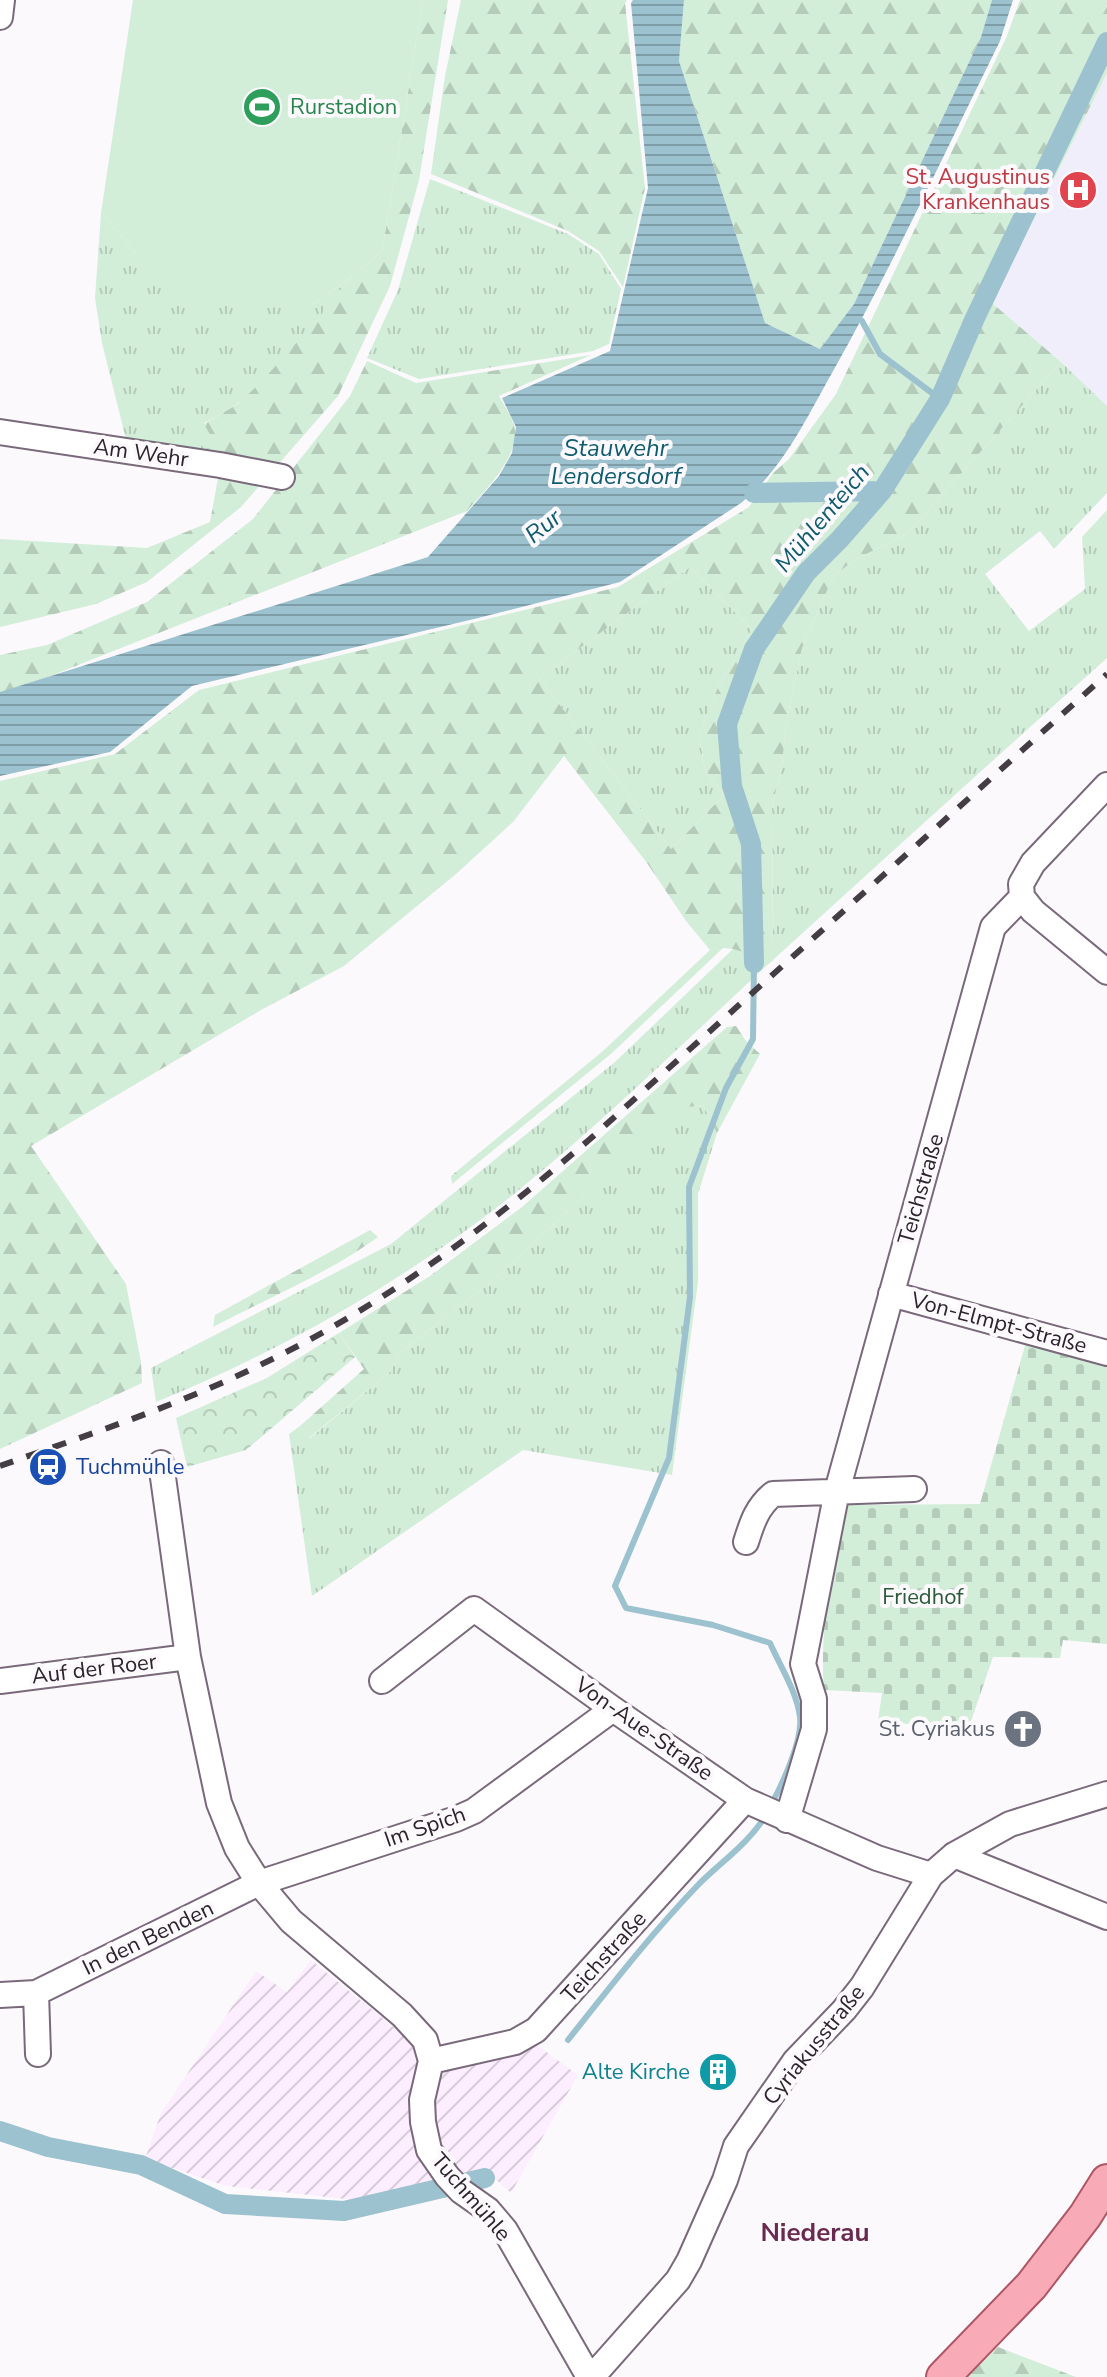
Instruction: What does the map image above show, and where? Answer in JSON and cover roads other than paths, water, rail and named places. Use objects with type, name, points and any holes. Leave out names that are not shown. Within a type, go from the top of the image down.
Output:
[{"type":"main road","points":[[943,2377],[1031,2286],[1085,2216],[1107,2181]]},
{"type":"street","points":[[0,17],[2,0]]},
{"type":"street","name":"Am Wehr","points":[[0,432],[282,477]]},
{"type":"street","points":[[1107,785],[1033,863],[1021,884],[1022,897],[1033,911],[1107,972]]},
{"type":"street","name":"Teichstraße","points":[[431,2061],[515,2042],[536,2030],[767,1810],[814,1729],[814,1699],[803,1664],[837,1491],[993,927],[1022,897]]},
{"type":"street","name":"Von-Elmpt-Straße","points":[[891,1294],[1107,1353]]},
{"type":"street","points":[[161,1463],[188,1657],[219,1803],[237,1848],[259,1883],[291,1921],[402,2015],[425,2040],[431,2061]]},
{"type":"street","points":[[746,1542],[763,1502],[773,1494],[914,1489]]},
{"type":"street","name":"Von-Aue-Straße","points":[[382,1681],[474,1609],[613,1709],[767,1810],[877,1858],[931,1875]]},
{"type":"street","name":"Auf der Roer","points":[[0,1681],[188,1657]]},
{"type":"street","name":"Im Spich","points":[[259,1883],[474,1811],[613,1709]]},
{"type":"street","name":"Cyriakusstraße","points":[[591,2377],[678,2280],[713,2207],[736,2146],[795,2061],[862,1987],[931,1875],[954,1855],[1010,1824],[1107,1794]]},
{"type":"street","points":[[954,1855],[1107,1917]]},
{"type":"street","name":"In den Benden","points":[[0,1995],[36,1993],[259,1883]]},
{"type":"street","points":[[36,1993],[38,2054]]},
{"type":"street","name":"Tuchmühle","points":[[431,2061],[422,2100],[429,2150],[454,2183],[488,2210],[505,2230],[591,2377]]},
{"type":"water","name":"Stauwehr Lendersdorf","points":[[633,0],[684,0],[679,61],[765,323],[820,349],[854,304],[981,37],[992,0],[1013,0],[1000,41],[876,291],[803,425],[769,475],[741,503],[620,582],[192,686],[110,752],[0,776],[0,692],[428,557],[499,476],[512,453],[516,427],[502,398],[610,351],[648,188]]},
{"type":"waterway","name":"Mühlenteich","points":[[754,963],[751,844],[732,786],[727,724],[754,649],[806,573],[882,491],[940,399],[975,318],[1107,42]]},
{"type":"waterway","points":[[862,321],[880,354],[940,399]]},
{"type":"waterway","points":[[754,493],[882,491]]},
{"type":"waterway","points":[[754,963],[753,1039],[726,1088],[689,1187],[690,1297],[669,1458],[615,1586],[626,1608],[713,1625],[770,1643],[788,1679],[800,1717],[791,1762],[771,1805]]},
{"type":"waterway","points":[[568,2040],[664,1922],[743,1843],[766,1815]]},
{"type":"waterway","points":[[0,2131],[48,2147],[141,2165],[225,2204],[344,2211],[485,2178]]},
{"type":"railway","points":[[0,1466],[132,1419],[229,1380],[349,1317],[432,1263],[513,1203],[590,1139],[1107,674]]},
{"type":"place","name":"Rurstadion","points":[[262,107]]},
{"type":"place","name":"St. Augustinus Krankenhaus","points":[[1078,190]]},
{"type":"place","name":"Tuchmühle","points":[[48,1467]]},
{"type":"place","name":"St. Cyriakus","points":[[1023,1729]]},
{"type":"place","name":"Alte Kirche","points":[[718,2072]]},
{"type":"district","name":"Niederau","points":[[815,2232]]},
{"type":"water label","name":"Rur","points":[[543,526]]},
{"type":"park label","name":"Friedhof","points":[[923,1597]]}]
